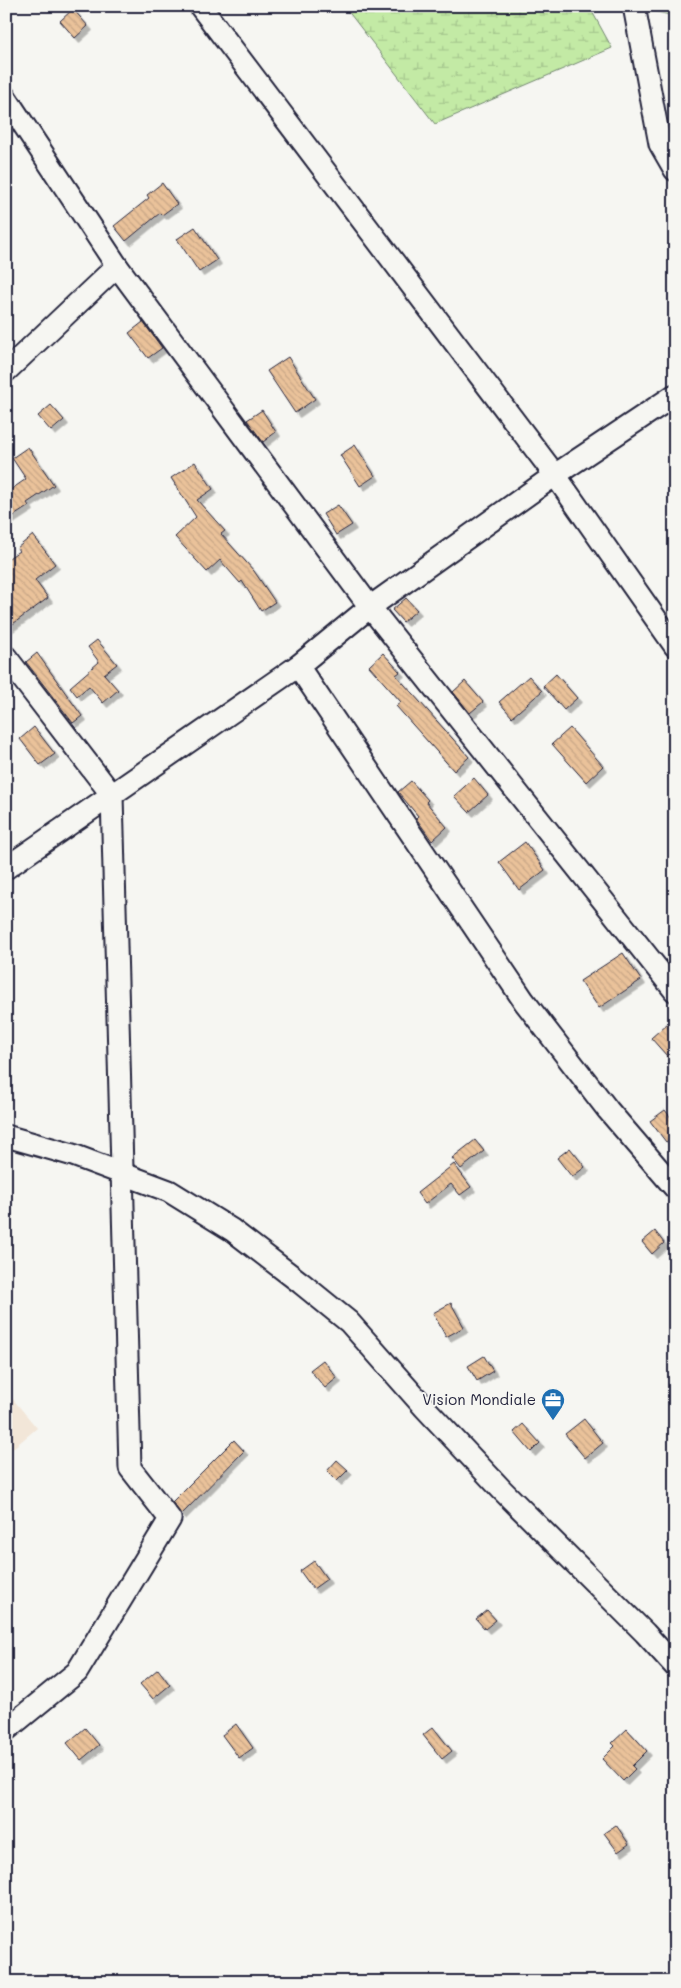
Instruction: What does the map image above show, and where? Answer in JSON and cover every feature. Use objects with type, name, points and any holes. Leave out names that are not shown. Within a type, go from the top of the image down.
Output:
[{"type":"street","points":[[200,6],[555,474],[675,646]]},
{"type":"street","points":[[634,6],[660,144],[675,170]]},
{"type":"street","points":[[6,98],[117,266],[370,608],[675,991]]},
{"type":"street","points":[[6,371],[117,266]]},
{"type":"street","points":[[6,868],[298,666],[370,608],[555,474],[675,395]]},
{"type":"street","points":[[6,657],[112,795],[130,1468],[170,1519],[77,1672],[6,1730]]},
{"type":"street","points":[[298,666],[524,1001],[608,1110],[675,1188]]},
{"type":"street","points":[[6,1136],[73,1155],[169,1191],[232,1230],[349,1322],[425,1408],[502,1490],[645,1633],[675,1666]]},
{"type":"shaded area","points":[[6,1391],[37,1428],[6,1454]]},
{"type":"green space","points":[[344,6],[589,6],[612,48],[435,124]]},
{"type":"green space","points":[[675,6],[675,16],[634,7]]},
{"type":"building","points":[[73,9],[88,26],[75,38],[60,21]]},
{"type":"building","points":[[162,183],[177,204],[162,215],[160,213],[126,241],[114,226],[149,198],[147,195]]},
{"type":"building","points":[[195,227],[217,260],[199,272],[177,239]]},
{"type":"building","points":[[143,322],[162,348],[148,358],[129,333]]},
{"type":"building","points":[[288,357],[315,399],[295,413],[267,371]]},
{"type":"building","points":[[51,405],[64,420],[51,431],[38,416]]},
{"type":"building","points":[[262,410],[276,432],[263,442],[247,420]]},
{"type":"building","points":[[355,445],[375,476],[360,486],[340,455]]},
{"type":"building","points":[[28,447],[54,485],[27,503],[29,506],[6,521],[6,493],[26,479],[12,458]]},
{"type":"building","points":[[195,462],[213,489],[197,500],[225,531],[221,534],[254,571],[275,602],[261,611],[242,581],[240,583],[220,560],[207,572],[175,537],[196,517],[171,478]]},
{"type":"building","points":[[338,505],[352,525],[336,535],[323,514]]},
{"type":"building","points":[[33,535],[55,564],[35,580],[48,598],[6,629],[6,560],[19,551],[17,548]]},
{"type":"building","points":[[406,598],[417,610],[403,622],[392,610]]},
{"type":"building","points":[[97,640],[117,664],[104,674],[118,690],[103,703],[89,686],[77,696],[70,687],[99,662],[88,647]]},
{"type":"building","points":[[37,653],[82,716],[73,723],[26,662]]},
{"type":"building","points":[[383,653],[400,672],[396,675],[469,757],[454,771],[396,706],[401,702],[369,666]]},
{"type":"building","points":[[556,674],[577,698],[564,710],[543,686]]},
{"type":"building","points":[[529,676],[542,691],[512,717],[499,702]]},
{"type":"building","points":[[465,681],[483,702],[470,713],[453,692]]},
{"type":"building","points":[[34,727],[55,754],[40,765],[20,739]]},
{"type":"building","points":[[570,728],[603,766],[586,782],[552,744]]},
{"type":"building","points":[[474,778],[488,795],[469,812],[454,796]]},
{"type":"building","points":[[411,781],[428,800],[426,802],[447,827],[432,841],[416,818],[418,816],[398,792]]},
{"type":"building","points":[[525,842],[545,870],[519,890],[499,862]]},
{"type":"building","points":[[623,953],[641,980],[599,1008],[580,981]]},
{"type":"building","points":[[668,1023],[675,1030],[675,1065],[651,1038]]},
{"type":"building","points":[[665,1110],[675,1123],[675,1136],[666,1142],[650,1121]]},
{"type":"building","points":[[475,1140],[484,1151],[461,1169],[452,1158]]},
{"type":"building","points":[[570,1148],[585,1167],[572,1177],[557,1158]]},
{"type":"building","points":[[454,1164],[471,1187],[460,1195],[451,1184],[425,1204],[417,1193]]},
{"type":"building","points":[[655,1231],[664,1243],[652,1254],[642,1242]]},
{"type":"building","points":[[451,1303],[464,1327],[446,1337],[433,1313]]},
{"type":"building","points":[[484,1356],[493,1371],[477,1381],[468,1366]]},
{"type":"building","points":[[323,1360],[337,1378],[325,1388],[310,1370]]},
{"type":"building","points":[[584,1419],[603,1443],[585,1458],[565,1434]]},
{"type":"building","points":[[523,1424],[540,1443],[531,1452],[514,1432]]},
{"type":"building","points":[[234,1440],[244,1451],[181,1515],[172,1502]]},
{"type":"building","points":[[337,1460],[348,1470],[337,1481],[327,1471]]},
{"type":"building","points":[[314,1561],[327,1579],[313,1589],[300,1571]]},
{"type":"building","points":[[487,1610],[496,1620],[485,1629],[476,1619]]},
{"type":"building","points":[[158,1669],[170,1685],[153,1699],[140,1684]]},
{"type":"building","points":[[236,1724],[253,1748],[239,1758],[222,1735]]},
{"type":"building","points":[[433,1727],[452,1751],[442,1759],[423,1735]]},
{"type":"building","points":[[85,1728],[99,1745],[81,1760],[67,1743]]},
{"type":"building","points":[[627,1729],[647,1751],[632,1766],[635,1769],[623,1781],[602,1759],[615,1746],[612,1743]]},
{"type":"building","points":[[616,1825],[629,1844],[618,1852],[604,1833]]},
{"type":"place","name":"Vision Mondiale","points":[[553,1421]]}]
